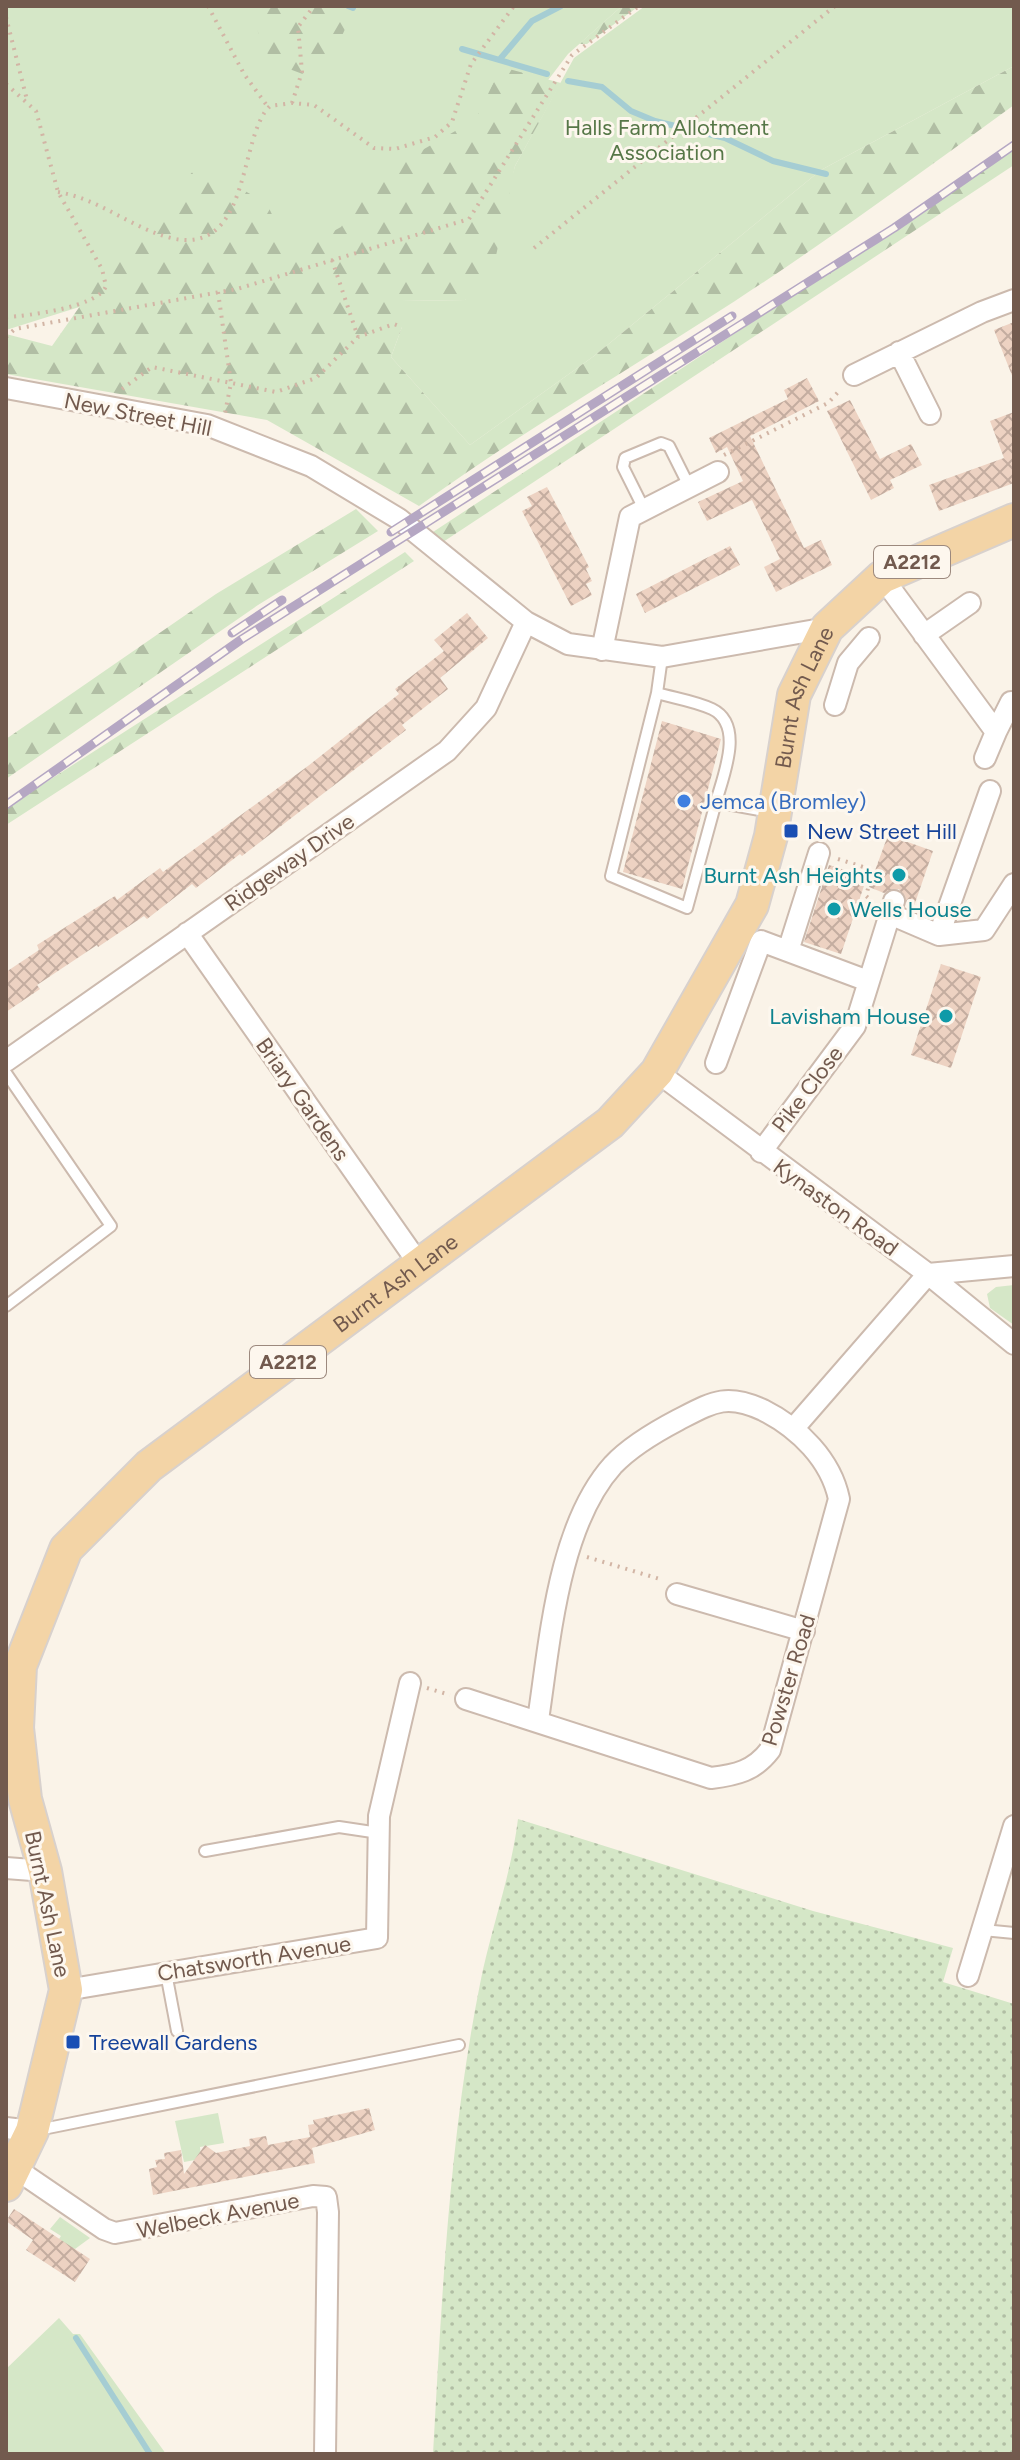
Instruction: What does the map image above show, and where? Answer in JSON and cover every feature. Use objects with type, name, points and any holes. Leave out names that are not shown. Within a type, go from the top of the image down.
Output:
[{"type":"main road","name":"Burnt Ash Lane","points":[[11,2177],[19,2130],[66,1990],[45,1871],[18,1760],[13,1665],[66,1549],[149,1466],[610,1123],[657,1072],[752,905],[771,836],[772,813],[794,695],[822,637],[848,605],[882,577],[1014,520]]},
{"type":"street","points":[[854,375],[1014,300]]},
{"type":"street","points":[[899,352],[930,414]]},
{"type":"street","name":"New Street Hill","points":[[6,388],[222,431],[311,466],[399,519],[526,622],[568,644],[662,657],[822,637]]},
{"type":"street","points":[[602,650],[630,517],[718,472]]},
{"type":"street","points":[[882,577],[996,732]]},
{"type":"street","points":[[924,635],[970,603]]},
{"type":"street","name":"Ridgeway Drive","points":[[6,1061],[447,751],[486,708],[526,622]]},
{"type":"street","points":[[822,637],[848,663]]},
{"type":"street","points":[[835,705],[848,663],[869,638]]},
{"type":"street","points":[[985,758],[1011,702]]},
{"type":"street","points":[[939,935],[990,791]]},
{"type":"street","points":[[788,951],[819,853]]},
{"type":"street","points":[[892,908],[939,935],[984,930],[1014,884]]},
{"type":"street","name":"Pike Close","points":[[761,1152],[855,1026],[892,908]]},
{"type":"street","name":"Briary Gardens","points":[[187,933],[419,1264]]},
{"type":"street","points":[[716,1063],[761,941],[868,981]]},
{"type":"street","name":"Kynaston Road","points":[[657,1072],[928,1274],[1014,1344]]},
{"type":"street","points":[[793,1429],[928,1274],[1014,1266]]},
{"type":"street","name":"Powster Road","points":[[466,1699],[711,1778],[735,1775],[760,1762],[770,1750],[839,1499],[830,1469],[793,1429],[738,1398],[720,1401],[665,1427],[614,1464],[595,1490],[559,1577],[538,1720]]},
{"type":"street","points":[[677,1594],[804,1631]]},
{"type":"street","name":"Chatsworth Avenue","points":[[66,1990],[377,1938],[379,1816],[410,1683]]},
{"type":"street","points":[[968,1976],[1014,1826]]},
{"type":"street","points":[[6,1868],[45,1871]]},
{"type":"street","name":"Welbeck Avenue","points":[[11,2177],[115,2233],[313,2196],[326,2197],[325,2454]]},
{"type":"lane","points":[[644,509],[623,467],[625,458],[661,443],[669,446],[689,486]]},
{"type":"lane","points":[[657,693],[715,710],[730,731],[728,757],[687,908],[611,876],[657,693],[662,657]]},
{"type":"lane","points":[[716,802],[772,813]]},
{"type":"lane","points":[[6,1073],[111,1226],[6,1306]]},
{"type":"lane","points":[[205,1851],[339,1827],[379,1833]]},
{"type":"lane","points":[[983,1930],[1014,1933]]},
{"type":"lane","points":[[166,1973],[177,2031]]},
{"type":"lane","points":[[19,2130],[459,2045]]},
{"type":"path","points":[[208,6],[244,74],[268,107]]},
{"type":"path","points":[[292,103],[302,72],[298,27],[314,6]]},
{"type":"path","points":[[58,192],[79,195],[173,238],[192,238],[211,233],[228,216],[249,164],[261,118],[268,107],[292,103],[314,105],[374,148],[395,149],[435,137],[452,122],[471,64],[514,6]]},
{"type":"path","points":[[6,337],[15,329],[218,292],[469,219],[572,55],[639,6]]},
{"type":"path","points":[[534,248],[835,6]]},
{"type":"path","points":[[6,17],[27,100],[41,123],[58,192],[102,269],[106,290],[76,305],[6,317]]},
{"type":"path","points":[[6,84],[27,100]]},
{"type":"path","points":[[332,260],[358,337]]},
{"type":"path","points":[[218,292],[231,383],[222,431]]},
{"type":"path","points":[[97,407],[152,367],[276,392],[316,378],[358,337],[394,324],[402,327]]},
{"type":"path","points":[[718,472],[723,456],[828,403],[854,375]]},
{"type":"path","points":[[819,853],[873,870],[866,896],[892,908]]},
{"type":"path","points":[[569,1552],[673,1583],[677,1594]]},
{"type":"path","points":[[410,1683],[466,1699]]},
{"type":"green space","points":[[6,6],[622,6],[568,54],[452,206],[291,261],[124,293],[6,330]]},
{"type":"green space","points":[[247,6],[346,6],[346,27],[321,81],[271,62]]},
{"type":"green space","points":[[622,6],[639,6],[587,44],[579,44]]},
{"type":"green space","name":"Halls Farm Allotment Association","points":[[645,6],[1014,6],[1014,66],[821,170],[594,356],[470,445],[391,357],[402,327],[402,301],[465,300],[503,209],[515,166],[574,58]]},
{"type":"green space","points":[[1014,66],[1014,105],[770,278],[536,427],[419,506],[267,420],[6,374],[6,334],[52,346],[120,249],[200,164],[267,204],[291,254],[341,227],[374,178],[476,119],[501,67],[561,83],[515,166],[493,270],[465,300],[402,301],[402,327],[391,357],[470,445],[594,356],[821,170]]},
{"type":"green space","points":[[1014,150],[1014,165],[443,542],[433,532]]},
{"type":"green space","points":[[356,509],[378,531],[258,605],[6,779],[6,739],[216,594]]},
{"type":"green space","points":[[405,552],[414,561],[6,825],[6,810],[40,786]]},
{"type":"green space","points":[[1014,1285],[1014,1325],[990,1308],[987,1294],[996,1287]]},
{"type":"green space","points":[[518,1819],[813,1911],[953,1948],[943,1982],[1014,2004],[1014,2454],[433,2454],[448,2218],[461,2101],[480,1984],[511,1861]]},
{"type":"green space","points":[[218,2113],[224,2143],[200,2147],[201,2159],[184,2162],[175,2121]]},
{"type":"green space","points":[[60,2217],[90,2238],[75,2249],[57,2242],[61,2236],[50,2229]]},
{"type":"green space","points":[[59,2318],[73,2334],[80,2334],[166,2454],[6,2454],[6,2369]]},
{"type":"building","points":[[1014,322],[1014,377],[1013,378],[994,330]]},
{"type":"building","points":[[807,378],[819,401],[750,436],[804,548],[821,540],[832,565],[776,592],[764,567],[780,559],[752,500],[707,521],[698,502],[743,481],[727,447],[716,453],[709,438],[788,399],[784,390]]},
{"type":"building","points":[[850,400],[880,459],[911,444],[922,465],[890,480],[894,488],[871,500],[827,411]]},
{"type":"building","points":[[1014,412],[1014,483],[939,511],[929,485],[1004,458],[990,421]]},
{"type":"building","points":[[547,487],[589,567],[586,569],[592,581],[586,584],[592,595],[571,606],[522,511],[532,506],[527,497]]},
{"type":"building","points":[[730,546],[740,565],[645,613],[636,594]]},
{"type":"building","points":[[467,613],[488,638],[440,678],[448,689],[402,725],[406,730],[242,856],[240,854],[196,888],[192,884],[147,919],[144,916],[97,945],[37,985],[40,989],[6,1012],[6,972],[39,950],[37,945],[115,896],[117,900],[160,868],[163,872],[308,766],[399,694],[395,689],[444,651],[434,640]]},
{"type":"building","points":[[662,721],[721,739],[682,889],[623,872]]},
{"type":"building","name":"Burnt Ash Heights","points":[[888,835],[933,851],[914,906],[907,903],[899,889],[884,893],[869,887]]},
{"type":"building","name":"Wells House","points":[[829,865],[867,877],[841,954],[804,942]]},
{"type":"building","name":"Lavisham House","points":[[941,964],[981,977],[951,1068],[911,1055]]},
{"type":"building","points":[[369,2108],[375,2130],[312,2148],[315,2163],[153,2195],[149,2169],[157,2167],[155,2160],[165,2159],[164,2153],[181,2150],[184,2174],[205,2145],[216,2153],[250,2146],[249,2139],[266,2136],[268,2145],[310,2137],[308,2125],[314,2124],[313,2120]]},
{"type":"building","points":[[14,2209],[90,2259],[75,2282],[26,2250],[33,2240],[6,2221]]},
{"type":"waterway","points":[[348,6],[353,8]]},
{"type":"waterway","points":[[500,59],[532,21],[561,6]]},
{"type":"waterway","points":[[462,49],[547,74]]},
{"type":"waterway","points":[[568,81],[602,87],[631,111],[655,121],[725,138],[773,161],[826,174]]},
{"type":"waterway","points":[[76,2338],[150,2454]]},
{"type":"railway","points":[[6,805],[242,639],[894,228],[1014,145]]},
{"type":"railway","points":[[391,532],[732,316]]},
{"type":"railway","points":[[232,633],[282,600]]},
{"type":"place","name":"Jemca (Bromley)","points":[[684,801]]},
{"type":"place","name":"New Street Hill","points":[[791,831]]},
{"type":"place","name":"Burnt Ash Heights","points":[[899,875]]},
{"type":"place","name":"Wells House","points":[[834,909]]},
{"type":"place","name":"Lavisham House","points":[[946,1016]]},
{"type":"place","name":"Treewall Gardens","points":[[73,2042]]}]
